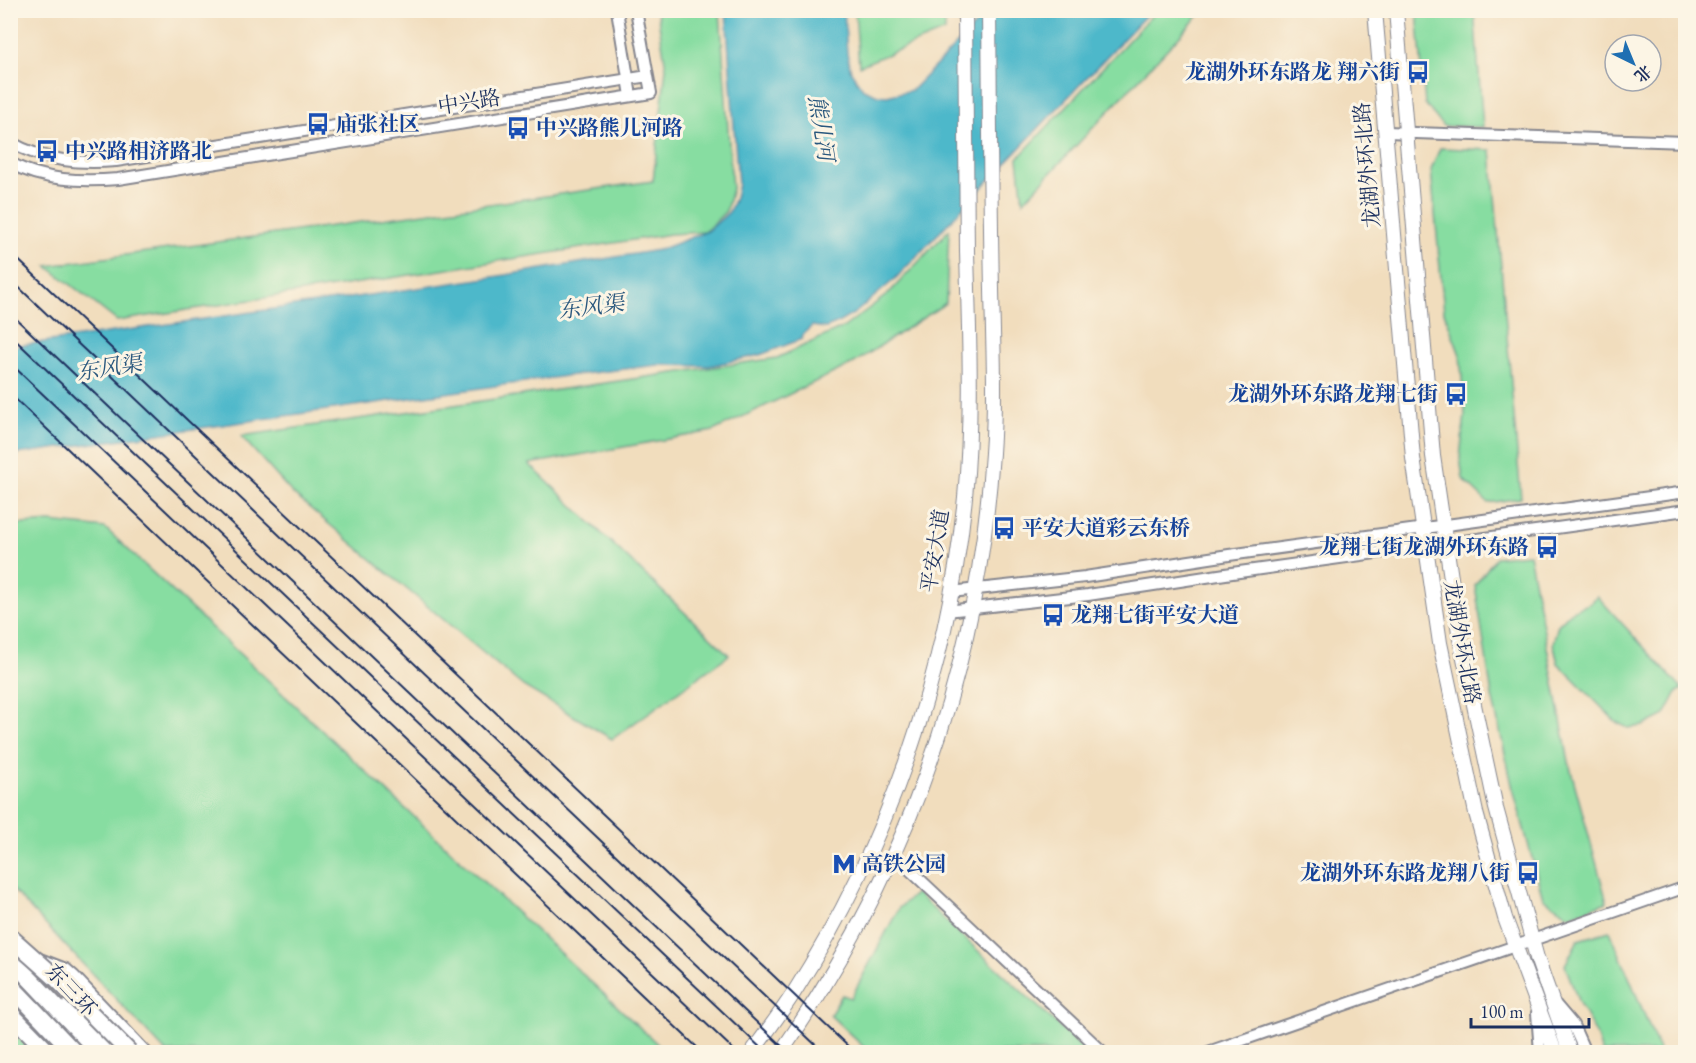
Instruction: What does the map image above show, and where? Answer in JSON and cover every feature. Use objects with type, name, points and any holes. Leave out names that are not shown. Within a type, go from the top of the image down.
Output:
[{"type":"highway","points":[[10,938],[55,977],[129,1053]]},
{"type":"highway","name":"东三环","points":[[16,955],[99,1053]]},
{"type":"highway","name":"东三环","points":[[10,985],[74,1053]]},
{"type":"highway","points":[[10,1013],[48,1053]]},
{"type":"main road","points":[[781,1053],[835,969],[912,815],[948,710],[975,590],[988,501],[992,452],[994,364],[989,10]]},
{"type":"main road","name":"龙湖外环北路","points":[[1375,10],[1413,458],[1424,547],[1440,643],[1466,768],[1502,907],[1555,1053]]},
{"type":"main road","name":"龙湖外环北路","points":[[1396,10],[1433,456],[1460,639],[1496,808],[1532,940],[1570,1053]]},
{"type":"main road","name":"平安大道","points":[[752,1053],[792,995],[831,928],[863,868],[890,806],[928,695],[951,592],[965,499],[969,451],[965,13]]},
{"type":"main road","points":[[10,938],[16,955],[116,1053]]},
{"type":"main road","points":[[10,1002],[58,1053]]},
{"type":"street","points":[[617,10],[632,96]]},
{"type":"street","points":[[636,10],[648,76]]},
{"type":"street","name":"中兴路","points":[[10,142],[22,149],[53,159],[100,162],[648,76],[651,93],[118,179],[84,181],[50,177],[10,163]]},
{"type":"street","points":[[1386,132],[1686,142]]},
{"type":"street","points":[[951,592],[1073,578],[1686,492]]},
{"type":"street","points":[[947,611],[1028,603],[1686,510]]},
{"type":"street","points":[[894,855],[1103,1053]]},
{"type":"street","points":[[1208,1053],[1686,887]]},
{"type":"street","points":[[16,955],[66,969],[146,1053]]},
{"type":"street","points":[[1552,999],[1573,1025],[1585,1053]]},
{"type":"street","points":[[1536,1000],[1540,1053]]},
{"type":"green space","points":[[1157,10],[1203,11],[1023,202],[1018,158]]},
{"type":"green space","points":[[657,11],[720,11],[732,189],[726,211],[705,232],[671,234],[117,321],[47,266],[653,181],[666,68]]},
{"type":"green space","points":[[855,11],[945,11],[945,31],[859,66]]},
{"type":"green space","points":[[1417,11],[1474,11],[1483,127],[1443,126],[1425,104]]},
{"type":"green space","points":[[1440,148],[1491,150],[1521,498],[1488,503],[1463,479],[1460,457],[1465,415],[1460,355],[1444,312],[1431,170]]},
{"type":"green space","points":[[949,230],[946,303],[854,363],[713,431],[529,464],[729,655],[612,739],[523,686],[293,494],[241,436],[777,358],[844,327],[888,294]]},
{"type":"green space","points":[[50,522],[105,528],[666,1052],[166,1052],[11,888],[11,525]]},
{"type":"green space","points":[[1529,554],[1570,767],[1607,902],[1570,916],[1543,898],[1513,789],[1492,696],[1475,585],[1496,557]]},
{"type":"green space","points":[[1597,596],[1682,689],[1677,692],[1665,715],[1643,726],[1628,728],[1616,722],[1558,663],[1553,643],[1558,625],[1572,611],[1591,603]]},
{"type":"green space","points":[[916,893],[1087,1052],[869,1052],[830,1015],[842,995],[851,998],[899,908]]},
{"type":"green space","points":[[1610,931],[1660,1052],[1602,1052],[1596,1034],[1579,1003],[1565,965],[1578,940]]},
{"type":"green space","points":[[10,1029],[33,1052],[11,1052]]},
{"type":"water","points":[[726,11],[844,11],[847,53],[851,72],[863,89],[887,96],[912,90],[989,11],[1150,11],[895,279],[855,313],[826,328],[812,326],[803,334],[802,339],[760,355],[709,366],[658,365],[566,376],[11,455],[10,347],[487,278],[659,250],[708,231],[729,212],[738,184]]},
{"type":"railway","points":[[10,252],[854,1052]]},
{"type":"railway","points":[[10,279],[823,1052]]},
{"type":"railway","points":[[10,313],[788,1052]]},
{"type":"railway","points":[[10,335],[765,1052]]},
{"type":"railway","points":[[10,363],[736,1052]]},
{"type":"railway","points":[[10,394],[702,1052]]},
{"type":"place","name":"龙湖外环东路龙 翔六街","points":[[1418,72]]},
{"type":"place","name":"庙张社区","points":[[318,124]]},
{"type":"place","name":"中兴路熊儿河路","points":[[518,128]]},
{"type":"place","name":"中兴路相济路北","points":[[47,151]]},
{"type":"place","name":"龙湖外环东路龙翔七街","points":[[1456,394]]},
{"type":"place","name":"平安大道彩云东桥","points":[[1004,528]]},
{"type":"place","name":"龙翔七街龙湖外环东路","points":[[1547,547]]},
{"type":"place","name":"龙翔七街平安大道","points":[[1053,615]]},
{"type":"place","name":"高铁公园","points":[[844,864]]},
{"type":"place","name":"龙湖外环东路龙翔八街","points":[[1528,873]]},
{"type":"water label","name":"熊儿河","points":[[822,128]]},
{"type":"water label","name":"东风渠","points":[[591,306]]},
{"type":"water label","name":"东风渠","points":[[109,367]]}]
